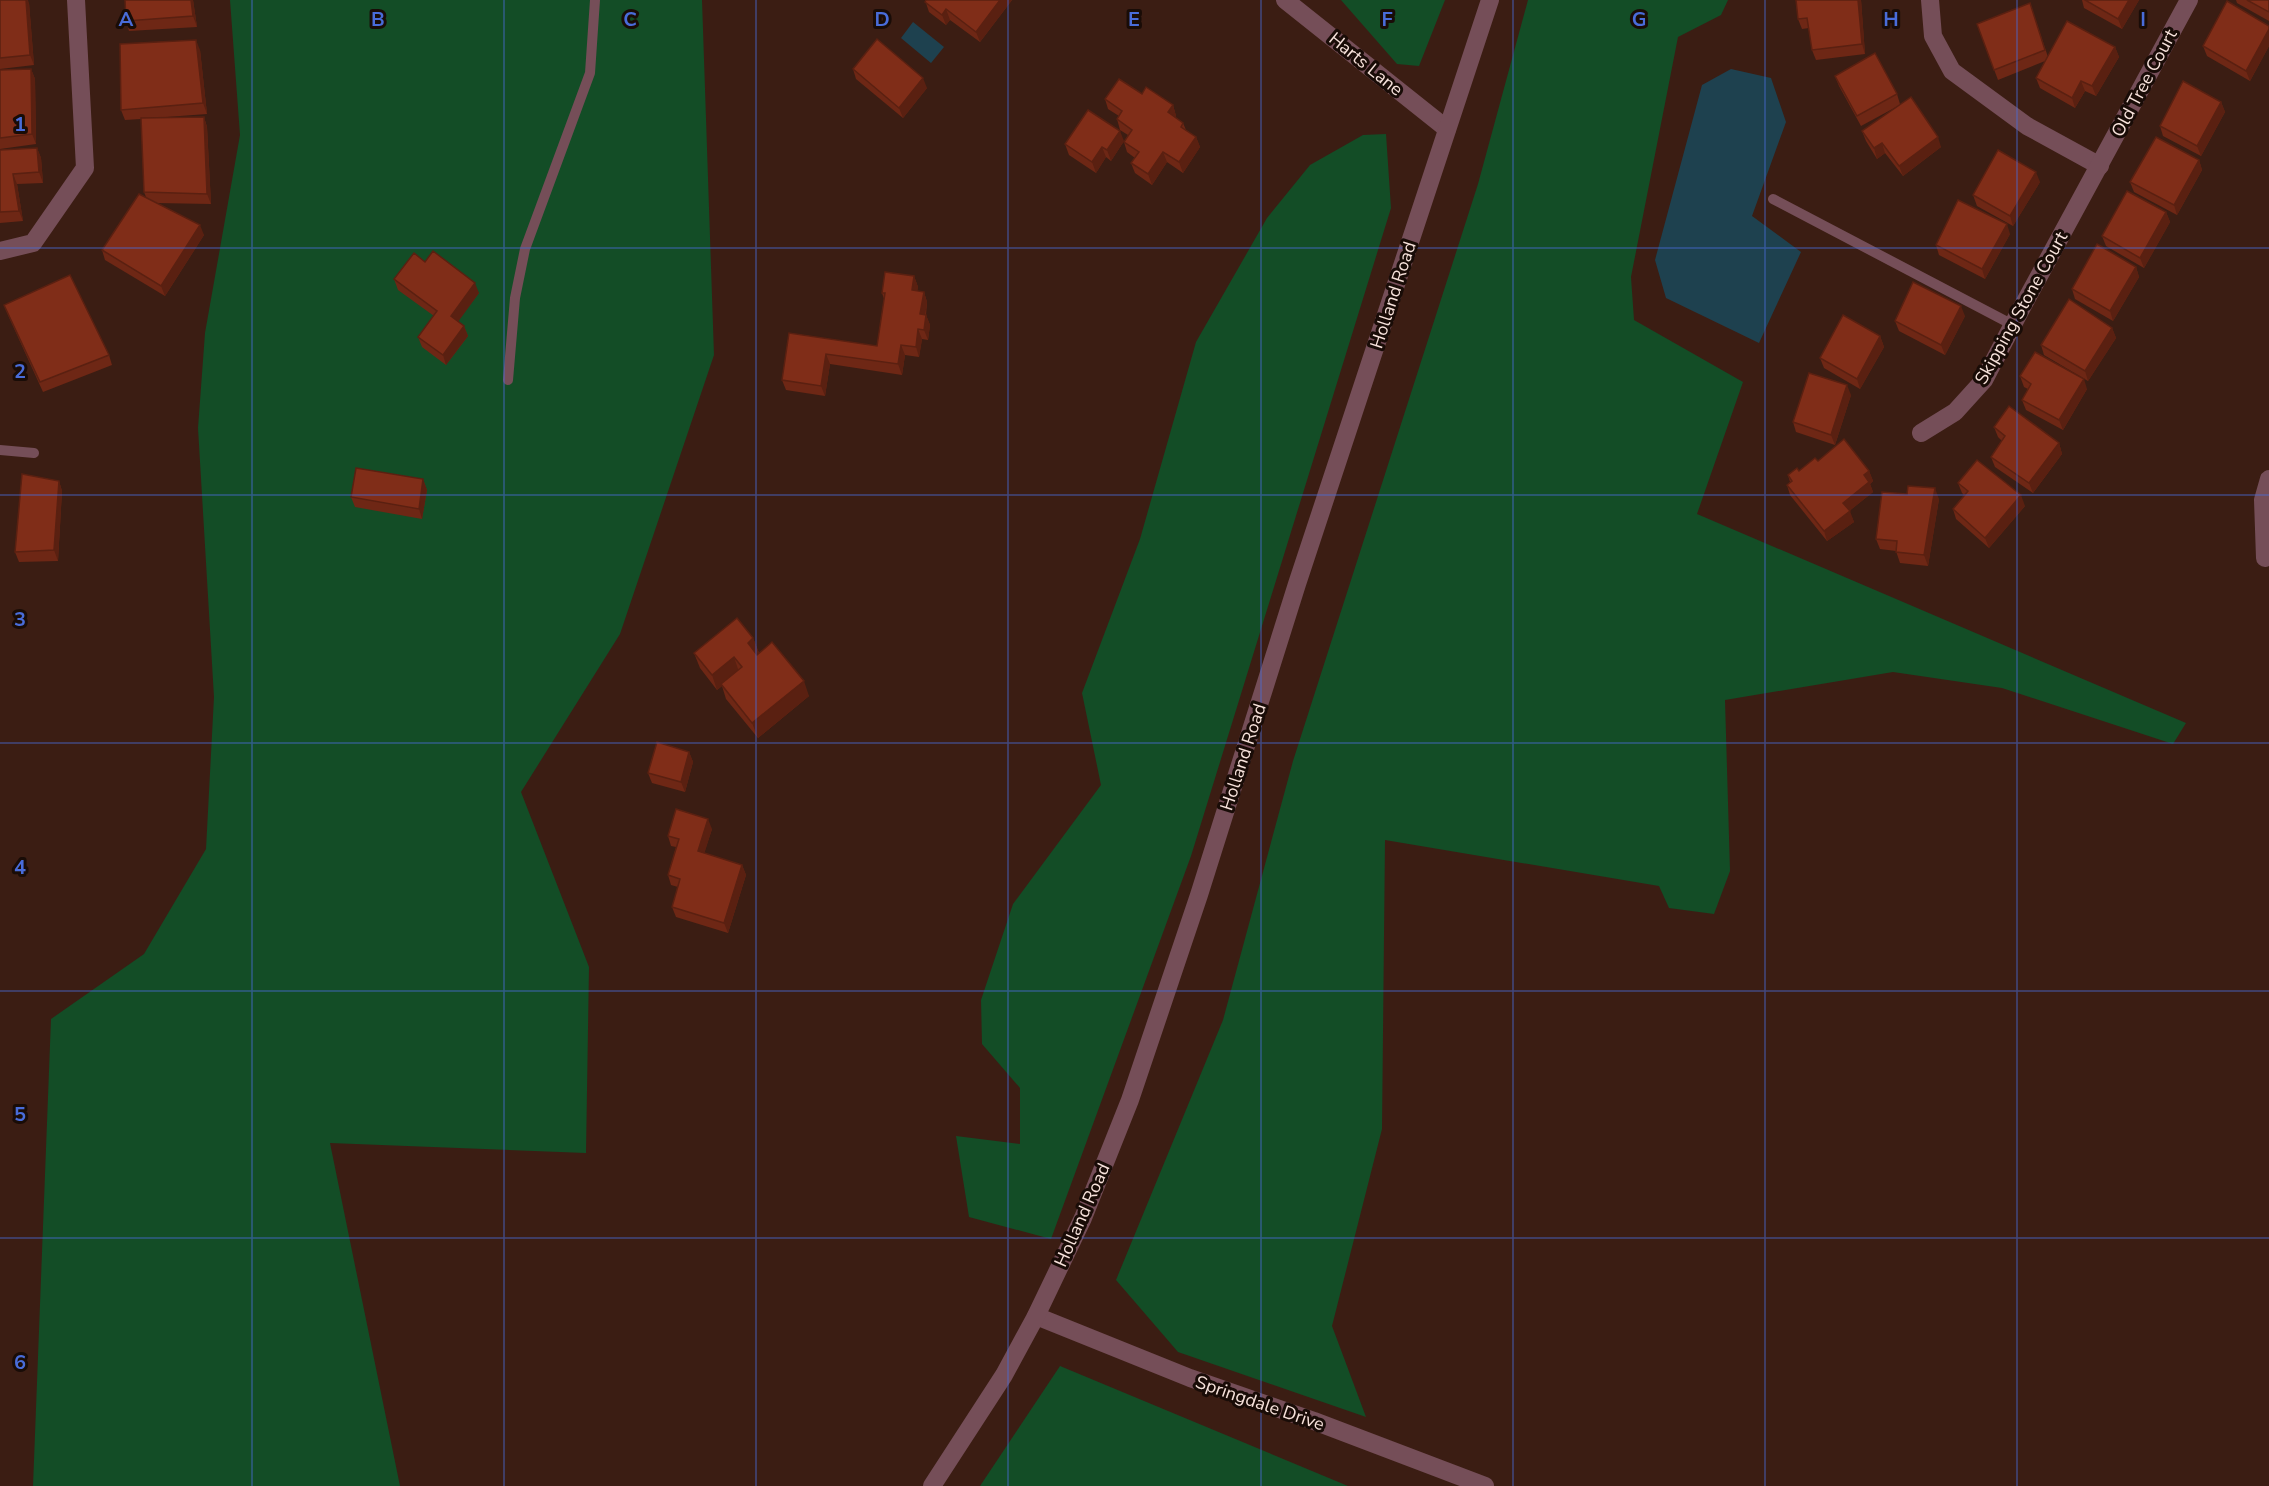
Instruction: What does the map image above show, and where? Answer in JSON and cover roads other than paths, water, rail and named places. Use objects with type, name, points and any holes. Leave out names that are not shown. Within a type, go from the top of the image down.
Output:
[{"type":"street","points":[[0,251],[33,243],[85,168],[76,0]]},
{"type":"street","name":"Harts Lane","points":[[1285,0],[1447,129]]},
{"type":"street","name":"Holland Road","points":[[932,1486],[1004,1375],[1036,1316],[1083,1218],[1130,1100],[1490,0]]},
{"type":"street","points":[[1930,0],[1933,36],[1952,71],[2027,126],[2100,166]]},
{"type":"street","name":"Old Tree Court","points":[[2100,166],[2189,0]]},
{"type":"street","name":"Skipping Stone Court","points":[[1921,433],[1955,412],[1984,380],[2100,166]]},
{"type":"street","points":[[2265,558],[2263,500],[2269,479]]},
{"type":"street","name":"Springdale Drive","points":[[1036,1316],[1190,1378],[1325,1425],[1485,1486]]},
{"type":"lane","points":[[508,380],[515,298],[525,249],[590,73],[595,0]]},
{"type":"lane","points":[[1773,199],[2013,325]]},
{"type":"lane","points":[[0,450],[34,453]]},
{"type":"water","points":[[913,22],[944,47],[931,63],[901,38]]},
{"type":"water","points":[[1731,69],[1771,78],[1786,122],[1752,216],[1801,252],[1759,343],[1666,298],[1655,260],[1702,85]]}]
